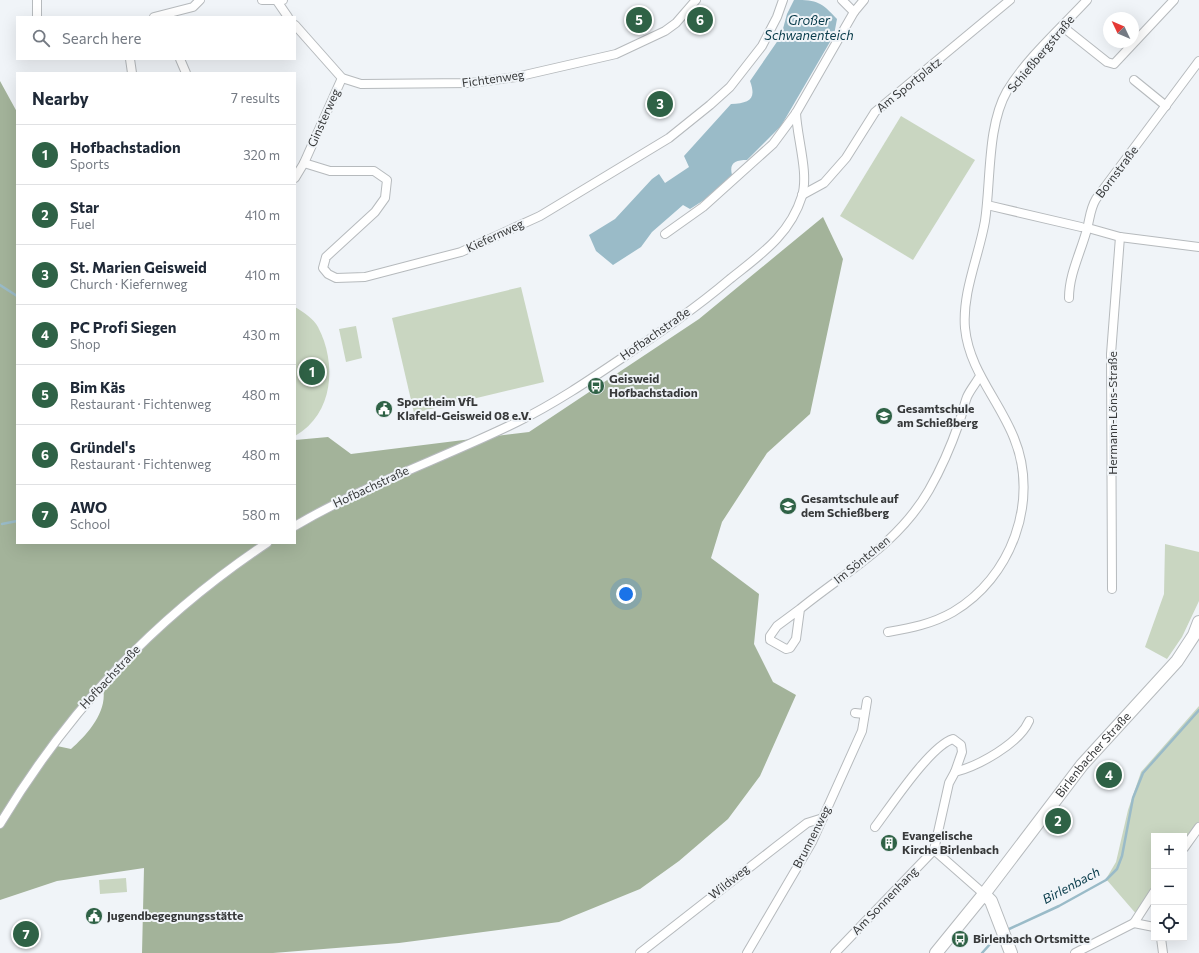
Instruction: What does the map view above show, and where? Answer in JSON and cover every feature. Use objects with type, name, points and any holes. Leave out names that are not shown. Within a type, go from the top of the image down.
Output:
[{"type":"main road","name":"Birlenbacher Straße","points":[[936,953],[984,894],[1087,759],[1177,661],[1194,635],[1199,622]]},
{"type":"main road","points":[[984,894],[991,901],[1011,953]]},
{"type":"street","points":[[37,0],[37,16]]},
{"type":"street","points":[[167,16],[193,7],[200,0]]},
{"type":"street","points":[[262,0],[280,0],[288,16]]},
{"type":"street","name":"Fichtenweg","points":[[342,78],[362,84],[442,84],[472,83],[516,77],[616,54],[666,31],[676,23],[696,0]]},
{"type":"street","name":"Kiefernweg","points":[[304,163],[330,171],[374,171],[387,180],[385,198],[375,212],[326,257],[323,268],[328,274],[336,278],[365,277],[461,252],[540,216],[669,138],[699,115],[730,87],[762,46],[777,17],[783,0]]},
{"type":"street","points":[[842,0],[854,12]]},
{"type":"street","points":[[665,234],[703,207],[774,144],[796,113],[854,12],[864,0]]},
{"type":"street","name":"Am Sportplatz","points":[[802,195],[824,183],[833,173],[846,158],[875,112],[1010,0]]},
{"type":"street","name":"Schießbergstraße","points":[[888,632],[927,625],[953,612],[980,591],[990,581],[1008,553],[1017,533],[1022,509],[1024,486],[1021,456],[1006,419],[980,376],[968,345],[965,315],[970,279],[987,206],[994,137],[998,114],[1007,92],[1035,57],[1087,0]]},
{"type":"street","points":[[1063,27],[1107,62],[1114,64],[1174,0]]},
{"type":"street","points":[[296,26],[342,78]]},
{"type":"street","points":[[130,60],[132,72]]},
{"type":"street","points":[[180,60],[186,72]]},
{"type":"street","name":"Bornstraße","points":[[1070,298],[1069,286],[1084,227],[1091,208],[1096,199],[1199,61]]},
{"type":"street","name":"Ginsterweg","points":[[296,176],[304,163],[342,78]]},
{"type":"street","points":[[1134,80],[1166,106]]},
{"type":"street","name":"Hofbachstraße","points":[[296,525],[366,488],[518,422],[565,396],[709,296],[780,238],[793,218],[802,195],[803,159],[797,131],[796,113]]},
{"type":"street","points":[[987,206],[1084,227],[1120,237],[1199,247]]},
{"type":"street","name":"Hermann-Löns-Straße","points":[[1112,589],[1111,354],[1120,237]]},
{"type":"street","name":"Im Söntchen","points":[[800,609],[796,639],[790,648],[786,649],[770,640],[770,636],[777,626],[876,552],[911,516],[928,491],[945,459],[959,424],[967,396],[980,376]]},
{"type":"street","name":"Hofbachstraße","points":[[0,824],[21,789],[54,743],[81,708],[120,664],[183,605],[220,576],[266,544]]},
{"type":"street","name":"Brunnenweg","points":[[748,953],[812,842],[862,731],[867,701]]},
{"type":"street","points":[[855,713],[864,714]]},
{"type":"street","points":[[955,772],[965,769],[987,758],[1019,737],[1025,730],[1029,721]]},
{"type":"street","points":[[875,826],[928,758],[944,743],[953,739],[961,744],[962,752],[955,772],[949,783],[934,850],[984,894]]},
{"type":"street","name":"Wildweg","points":[[640,953],[807,823],[823,818]]},
{"type":"street","points":[[1187,844],[1199,827]]},
{"type":"street","name":"Am Sonnenhang","points":[[835,953],[934,850]]},
{"type":"street","points":[[1075,953],[1134,923],[1151,897]]},
{"type":"street","points":[[1134,923],[1151,926]]},
{"type":"street","points":[[1161,941],[1163,953]]},
{"type":"green space","points":[[0,81],[16,110],[16,544],[296,544],[296,440],[328,437],[351,454],[529,432],[699,319],[823,217],[843,259],[810,414],[767,453],[722,522],[711,558],[759,594],[754,644],[773,682],[796,695],[760,776],[728,819],[679,861],[640,889],[559,922],[399,943],[273,953],[142,953],[144,868],[57,881],[0,900]],"holes":[[[103,688],[104,697],[95,722],[71,749],[57,746]]]},
{"type":"green space","points":[[901,116],[975,160],[913,260],[840,216]]},
{"type":"green space","points":[[521,287],[544,382],[414,413],[392,318]]},
{"type":"green space","points":[[296,308],[311,318],[318,327],[328,356],[328,387],[324,401],[318,415],[308,426],[296,435]]},
{"type":"green space","points":[[356,326],[362,358],[346,362],[339,329]]},
{"type":"green space","points":[[1165,544],[1199,552],[1199,601],[1182,637],[1167,659],[1145,647],[1164,594]]},
{"type":"green space","points":[[1199,706],[1199,824],[1187,842],[1187,833],[1151,833],[1151,896],[1138,916],[1106,879],[1116,862],[1128,810],[1141,772]]},
{"type":"green space","points":[[126,878],[127,892],[100,894],[99,880]]},
{"type":"water","name":"Großer Schwanenteich","points":[[794,0],[818,3],[827,9],[837,19],[834,35],[781,126],[747,160],[734,163],[731,168],[732,175],[704,200],[690,209],[683,205],[652,232],[641,247],[613,265],[596,251],[589,235],[615,219],[652,179],[659,174],[665,183],[689,167],[684,156],[731,104],[743,103],[750,99],[753,92],[750,81],[781,36],[787,14]]},
{"type":"waterway","points":[[0,285],[16,295]]},
{"type":"waterway","points":[[2,524],[16,521]]},
{"type":"waterway","name":"Birlenbach","points":[[1007,930],[1059,906],[1106,880],[1117,869],[1122,856],[1133,798],[1143,773],[1199,710]]},
{"type":"waterway","name":"Birlenbach","points":[[982,953],[1000,933]]},
{"type":"place","name":"Bim Käs","points":[[639,20]]},
{"type":"place","name":"Gründel's","points":[[700,20]]},
{"type":"place","name":"St. Marien Geisweid","points":[[660,104]]},
{"type":"place","name":"Hofbachstadion","points":[[312,372]]},
{"type":"place","name":"Geisweid Hofbachstadion","points":[[596,386]]},
{"type":"place","name":"Sportheim VfL Klafeld-Geisweid 08 e.V.","points":[[384,409]]},
{"type":"place","name":"Gesamtschule am Schießberg","points":[[884,416]]},
{"type":"place","name":"Gesamtschule auf dem Schießberg","points":[[788,506]]},
{"type":"place","name":"PC Profi Siegen","points":[[1109,775]]},
{"type":"place","name":"Star","points":[[1058,821]]},
{"type":"place","name":"Evangelische Kirche Birlenbach","points":[[889,843]]},
{"type":"place","name":"Jugendbegegnungsstätte","points":[[94,916]]},
{"type":"place","name":"AWO","points":[[26,934]]},
{"type":"place","name":"Birlenbach Ortsmitte","points":[[960,939]]}]
